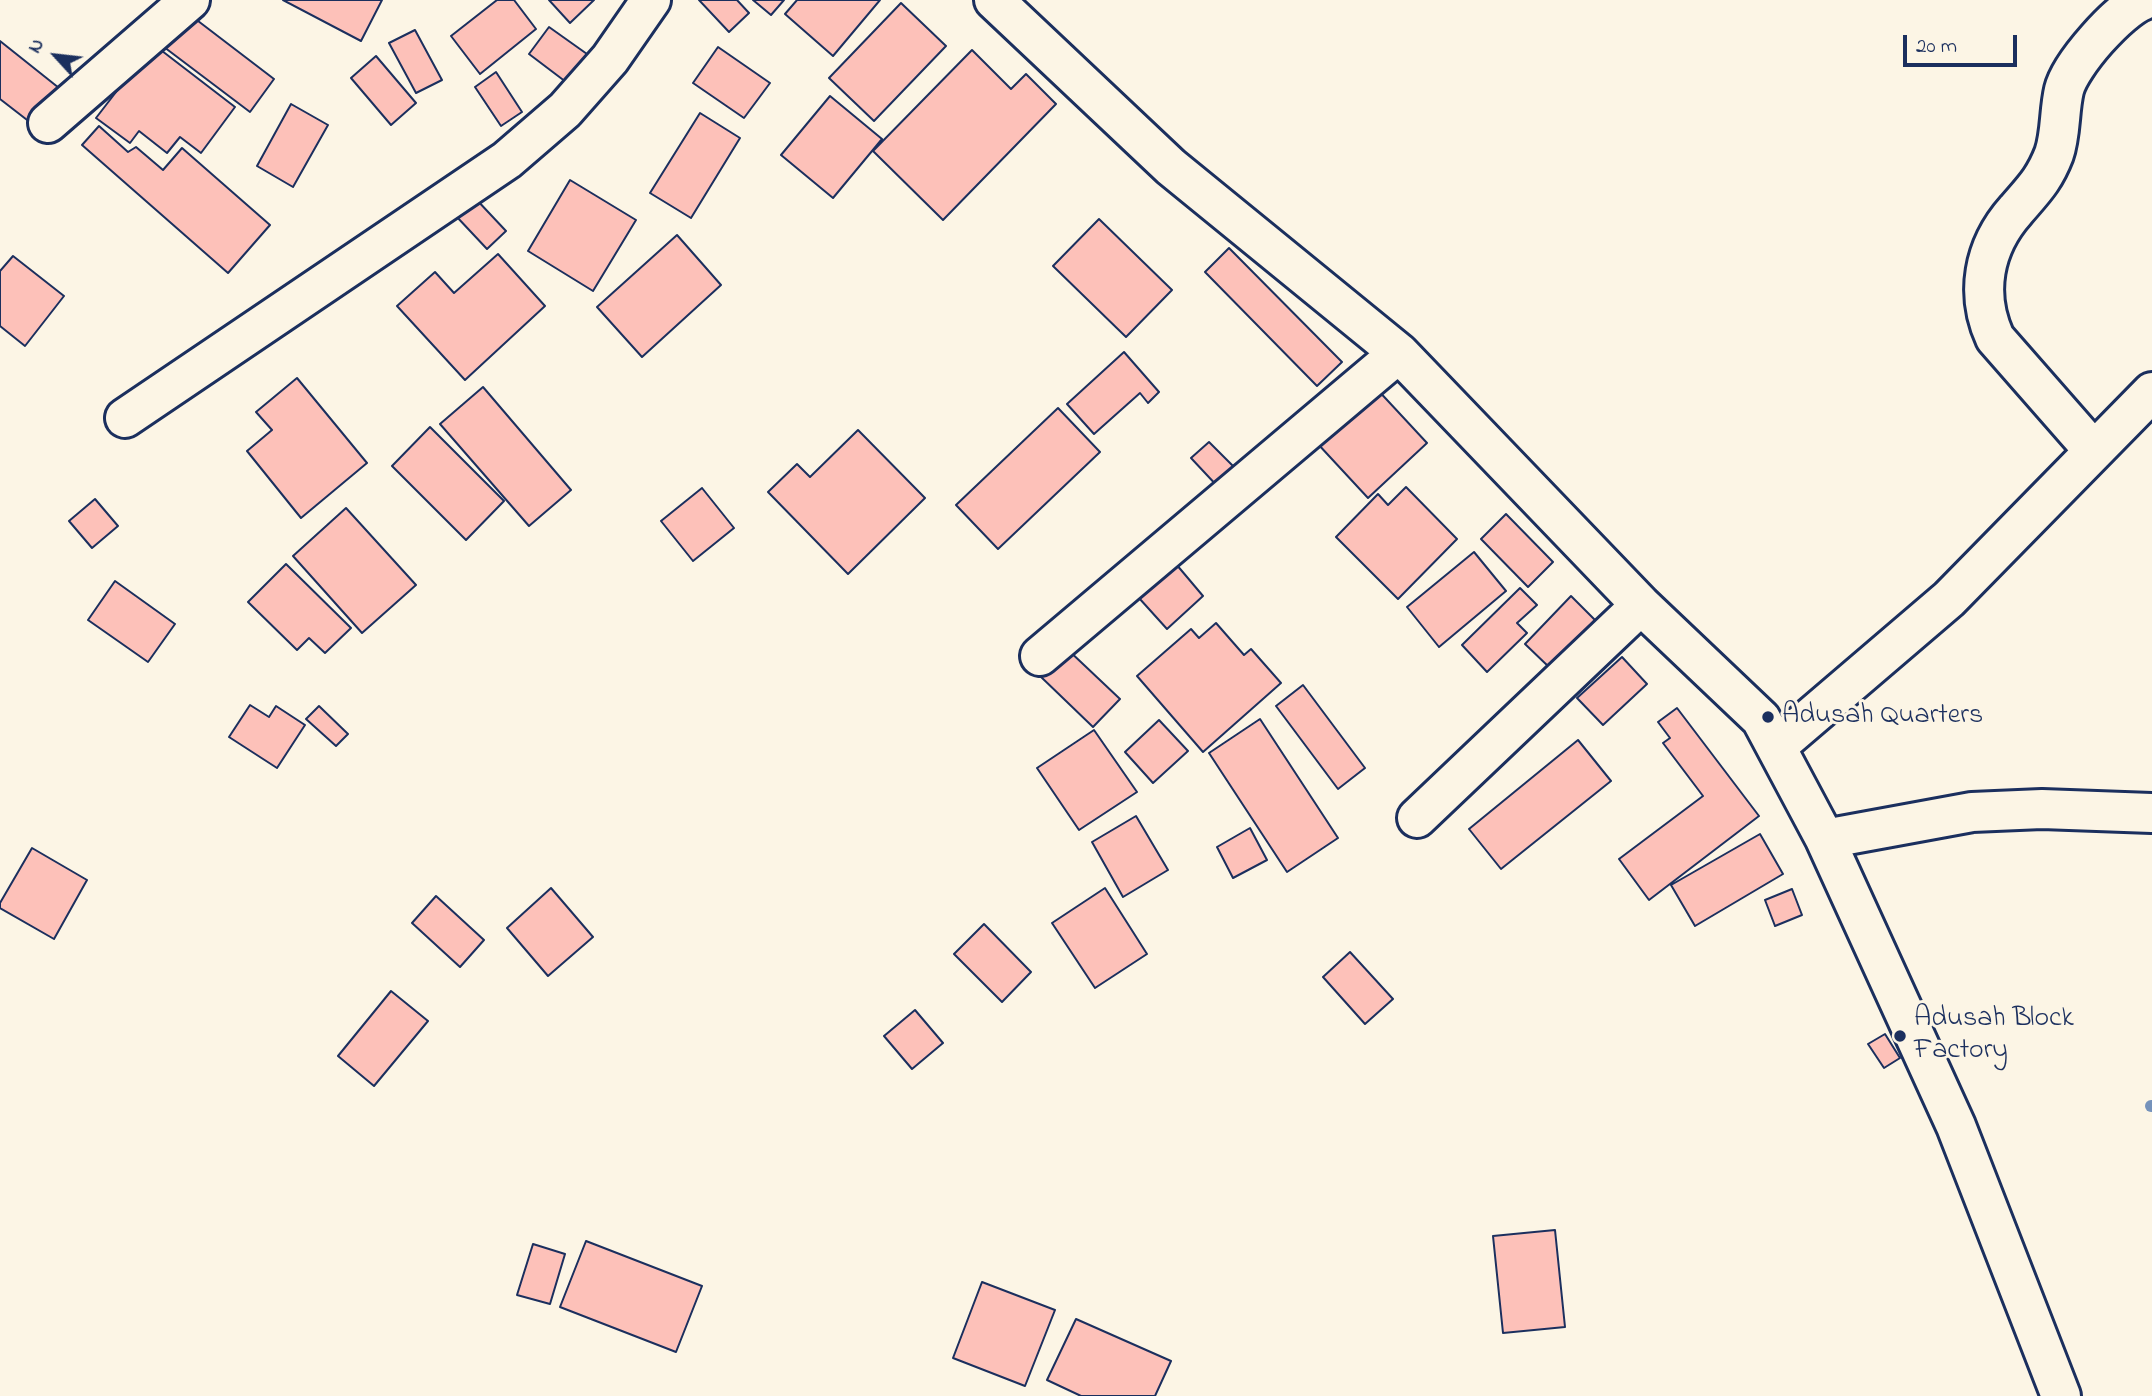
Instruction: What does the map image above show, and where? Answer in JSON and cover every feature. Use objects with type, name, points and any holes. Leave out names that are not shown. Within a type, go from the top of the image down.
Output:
[{"type":"street","points":[[48,123],[190,0]]},
{"type":"street","points":[[125,418],[507,160],[565,110],[601,69],[651,0]]},
{"type":"street","points":[[994,0],[1171,167],[1399,353],[1641,605],[1761,719],[1825,839],[1956,1126],[2061,1396]]},
{"type":"street","points":[[2094,451],[1996,338],[1986,317],[1982,294],[1991,245],[2015,211],[2037,189],[2054,152],[2064,88],[2080,57],[2144,0]]},
{"type":"street","points":[[1040,656],[1399,353]]},
{"type":"street","points":[[1776,747],[1950,599],[2152,392]]},
{"type":"street","points":[[1417,818],[1641,605]]},
{"type":"street","points":[[1825,839],[1972,812],[2042,809],[2152,813]]},
{"type":"building","points":[[283,0],[382,0],[361,41]]},
{"type":"building","points":[[497,0],[514,0],[536,29],[480,74],[451,36]]},
{"type":"building","points":[[549,0],[594,0],[570,23]]},
{"type":"building","points":[[699,0],[737,0],[749,13],[729,32]]},
{"type":"building","points":[[753,0],[784,0],[771,15]]},
{"type":"building","points":[[797,0],[880,0],[833,56],[785,14]]},
{"type":"building","points":[[901,3],[946,46],[874,121],[829,78]]},
{"type":"building","points":[[185,11],[274,79],[250,112],[160,44]]},
{"type":"building","points":[[549,27],[587,54],[566,82],[529,54]]},
{"type":"building","points":[[415,30],[442,80],[416,93],[389,43]]},
{"type":"building","points":[[0,41],[59,88],[31,123],[0,99]]},
{"type":"building","points":[[153,44],[235,107],[201,153],[180,137],[167,153],[139,131],[130,143],[96,118]]},
{"type":"building","points":[[718,47],[770,83],[744,118],[693,83]]},
{"type":"building","points":[[972,50],[1011,89],[1026,74],[1056,104],[943,220],[873,151]]},
{"type":"building","points":[[376,56],[416,103],[391,125],[351,78]]},
{"type":"building","points":[[496,72],[522,112],[501,126],[475,87]]},
{"type":"building","points":[[830,96],[882,139],[833,198],[781,155]]},
{"type":"building","points":[[291,104],[328,125],[293,187],[257,166]]},
{"type":"building","points":[[700,113],[740,138],[691,218],[650,193]]},
{"type":"building","points":[[99,126],[128,152],[136,147],[163,170],[182,148],[270,225],[228,273],[82,145]]},
{"type":"building","points":[[570,180],[636,220],[593,291],[528,251]]},
{"type":"building","points":[[475,198],[506,231],[487,249],[456,216]]},
{"type":"building","points":[[1099,219],[1172,290],[1126,337],[1053,266]]},
{"type":"building","points":[[677,235],[721,285],[642,357],[597,307]]},
{"type":"building","points":[[1229,248],[1342,362],[1317,386],[1205,272]]},
{"type":"building","points":[[498,254],[545,306],[465,380],[397,306],[435,272],[454,293]]},
{"type":"building","points":[[13,256],[64,296],[25,346],[0,326],[0,271]]},
{"type":"building","points":[[1124,352],[1159,392],[1148,403],[1140,393],[1094,434],[1067,404]]},
{"type":"building","points":[[297,378],[367,463],[301,518],[247,451],[272,430],[256,412]]},
{"type":"building","points":[[483,387],[571,490],[529,526],[440,424]]},
{"type":"building","points":[[1375,387],[1427,443],[1368,498],[1317,443]]},
{"type":"building","points":[[1058,408],[1100,452],[998,549],[956,505]]},
{"type":"building","points":[[430,427],[504,501],[466,540],[392,466]]},
{"type":"building","points":[[858,430],[925,498],[848,574],[768,492],[797,464],[810,477]]},
{"type":"building","points":[[1209,442],[1238,471],[1220,489],[1191,458]]},
{"type":"building","points":[[1406,487],[1457,539],[1398,599],[1336,537],[1378,494],[1388,505]]},
{"type":"building","points":[[702,488],[734,528],[693,561],[661,521]]},
{"type":"building","points":[[95,499],[118,526],[92,548],[69,521]]},
{"type":"building","points":[[346,508],[416,585],[362,633],[293,556]]},
{"type":"building","points":[[1506,514],[1553,562],[1528,587],[1481,539]]},
{"type":"building","points":[[1474,552],[1506,591],[1439,647],[1407,607]]},
{"type":"building","points":[[286,564],[351,628],[325,653],[309,638],[297,650],[248,602]]},
{"type":"building","points":[[1176,564],[1203,596],[1167,629],[1139,598]]},
{"type":"building","points":[[115,581],[175,624],[148,662],[88,620]]},
{"type":"building","points":[[1520,588],[1537,605],[1517,623],[1527,633],[1487,672],[1462,645]]},
{"type":"building","points":[[1571,596],[1595,620],[1550,668],[1525,644]]},
{"type":"building","points":[[1216,623],[1244,655],[1251,649],[1281,683],[1203,752],[1137,676],[1191,629],[1199,638]]},
{"type":"building","points":[[1065,647],[1120,699],[1093,727],[1039,675]]},
{"type":"building","points":[[1622,657],[1647,684],[1603,725],[1577,698]]},
{"type":"building","points":[[1303,685],[1365,768],[1338,789],[1276,706]]},
{"type":"building","points":[[250,705],[269,717],[276,706],[305,725],[277,768],[229,737]]},
{"type":"building","points":[[319,706],[348,734],[336,746],[306,719]]},
{"type":"building","points":[[1677,708],[1759,816],[1649,900],[1619,859],[1703,796],[1663,743],[1670,738],[1658,722]]},
{"type":"building","points":[[1260,719],[1338,838],[1287,872],[1209,753]]},
{"type":"building","points":[[1159,720],[1188,751],[1153,783],[1125,752]]},
{"type":"building","points":[[1094,730],[1137,792],[1079,830],[1037,768]]},
{"type":"building","points":[[1578,740],[1611,781],[1501,869],[1469,829]]},
{"type":"building","points":[[1136,816],[1168,870],[1123,897],[1092,842]]},
{"type":"building","points":[[1250,828],[1267,860],[1233,878],[1217,847]]},
{"type":"building","points":[[1760,834],[1783,874],[1695,926],[1671,885]]},
{"type":"building","points":[[32,848],[87,880],[54,939],[0,908],[0,903]]},
{"type":"building","points":[[551,888],[593,937],[548,976],[507,928]]},
{"type":"building","points":[[1105,888],[1147,954],[1095,988],[1052,923]]},
{"type":"building","points":[[1792,889],[1802,915],[1775,926],[1765,900]]},
{"type":"building","points":[[436,896],[484,940],[460,967],[412,923]]},
{"type":"building","points":[[984,924],[1031,972],[1002,1002],[954,954]]},
{"type":"building","points":[[1350,952],[1393,999],[1365,1024],[1323,977]]},
{"type":"building","points":[[391,991],[428,1021],[374,1086],[338,1056]]},
{"type":"building","points":[[915,1010],[943,1043],[912,1069],[884,1036]]},
{"type":"building","points":[[1885,1034],[1900,1058],[1884,1068],[1868,1044]]},
{"type":"building","points":[[1555,1230],[1565,1327],[1503,1333],[1493,1236]]},
{"type":"building","points":[[586,1241],[702,1286],[676,1352],[560,1307]]},
{"type":"building","points":[[533,1244],[565,1254],[550,1304],[517,1295]]},
{"type":"building","points":[[982,1282],[1055,1310],[1025,1386],[953,1358]]},
{"type":"building","points":[[1076,1319],[1171,1361],[1155,1396],[1081,1396],[1047,1380]]},
{"type":"place","name":"Adusah Quarters","points":[[1768,717]]},
{"type":"place","name":"Adusah Block Factory","points":[[1900,1036]]}]
